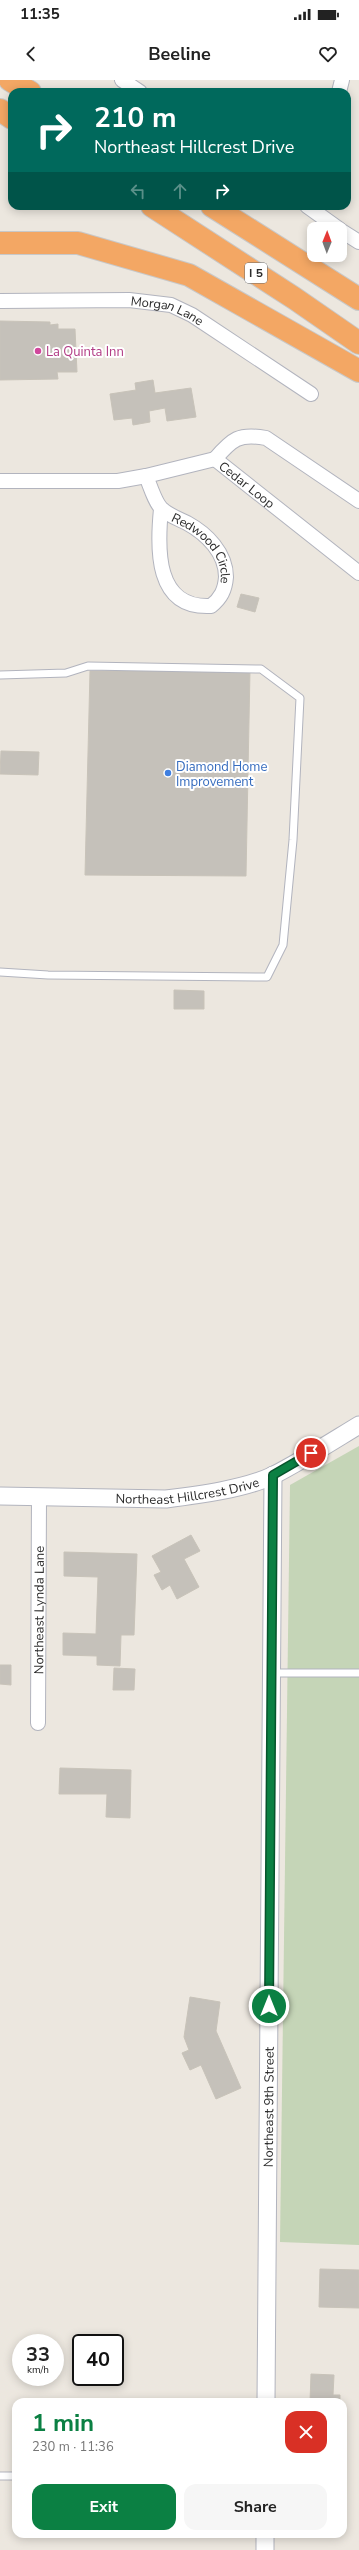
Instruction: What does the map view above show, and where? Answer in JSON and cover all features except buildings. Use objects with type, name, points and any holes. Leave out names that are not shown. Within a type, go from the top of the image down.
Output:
[{"type":"highway","points":[[10,80],[23,88]]},
{"type":"highway","points":[[27,80],[37,88]]},
{"type":"highway","name":"I 5","points":[[158,210],[282,290],[359,343]]},
{"type":"highway","name":"I 5","points":[[218,210],[359,299]]},
{"type":"highway","points":[[0,243],[78,243],[189,276],[359,371]]},
{"type":"street","points":[[122,80],[134,88]]},
{"type":"street","points":[[312,210],[330,222]]},
{"type":"street","points":[[347,234],[359,242]]},
{"type":"street","name":"Morgan Lane","points":[[0,301],[129,300],[171,306],[192,315],[311,394]]},
{"type":"street","name":"Cedar Loop","points":[[359,501],[266,438],[251,435],[239,437],[229,443],[215,459],[359,573]]},
{"type":"street","points":[[0,481],[90,482],[146,476],[215,459]]},
{"type":"street","name":"Redwood Circle","points":[[146,476],[161,509],[158,540],[164,577],[176,594],[187,604],[211,606],[219,599],[224,591],[226,568],[222,556],[209,539],[191,525],[161,509]]},
{"type":"street","name":"Northeast Hillcrest Drive","points":[[0,1496],[166,1499],[227,1489],[273,1475],[359,1425]]},
{"type":"street","name":"Northeast 9th Street","points":[[266,2398],[273,1475]]},
{"type":"street","name":"Northeast Lynda Lane","points":[[38,1723],[39,1497]]},
{"type":"street","points":[[265,2538],[265,2550]]},
{"type":"lane","points":[[0,675],[66,673],[88,666],[261,669],[300,698],[293,840],[283,945],[267,977],[48,975],[0,972]]},
{"type":"lane","points":[[272,1673],[359,1673]]},
{"type":"lane","points":[[0,2476],[12,2476]]},
{"type":"green space","points":[[359,1446],[359,2245],[280,2242],[290,1485]]},
{"type":"place","name":"La Quinta Inn","points":[[38,351]]},
{"type":"place","name":"Diamond Home Improvement","points":[[168,773]]},
{"type":"route","points":[[269,2006],[273,1475],[311,1453]]}]
